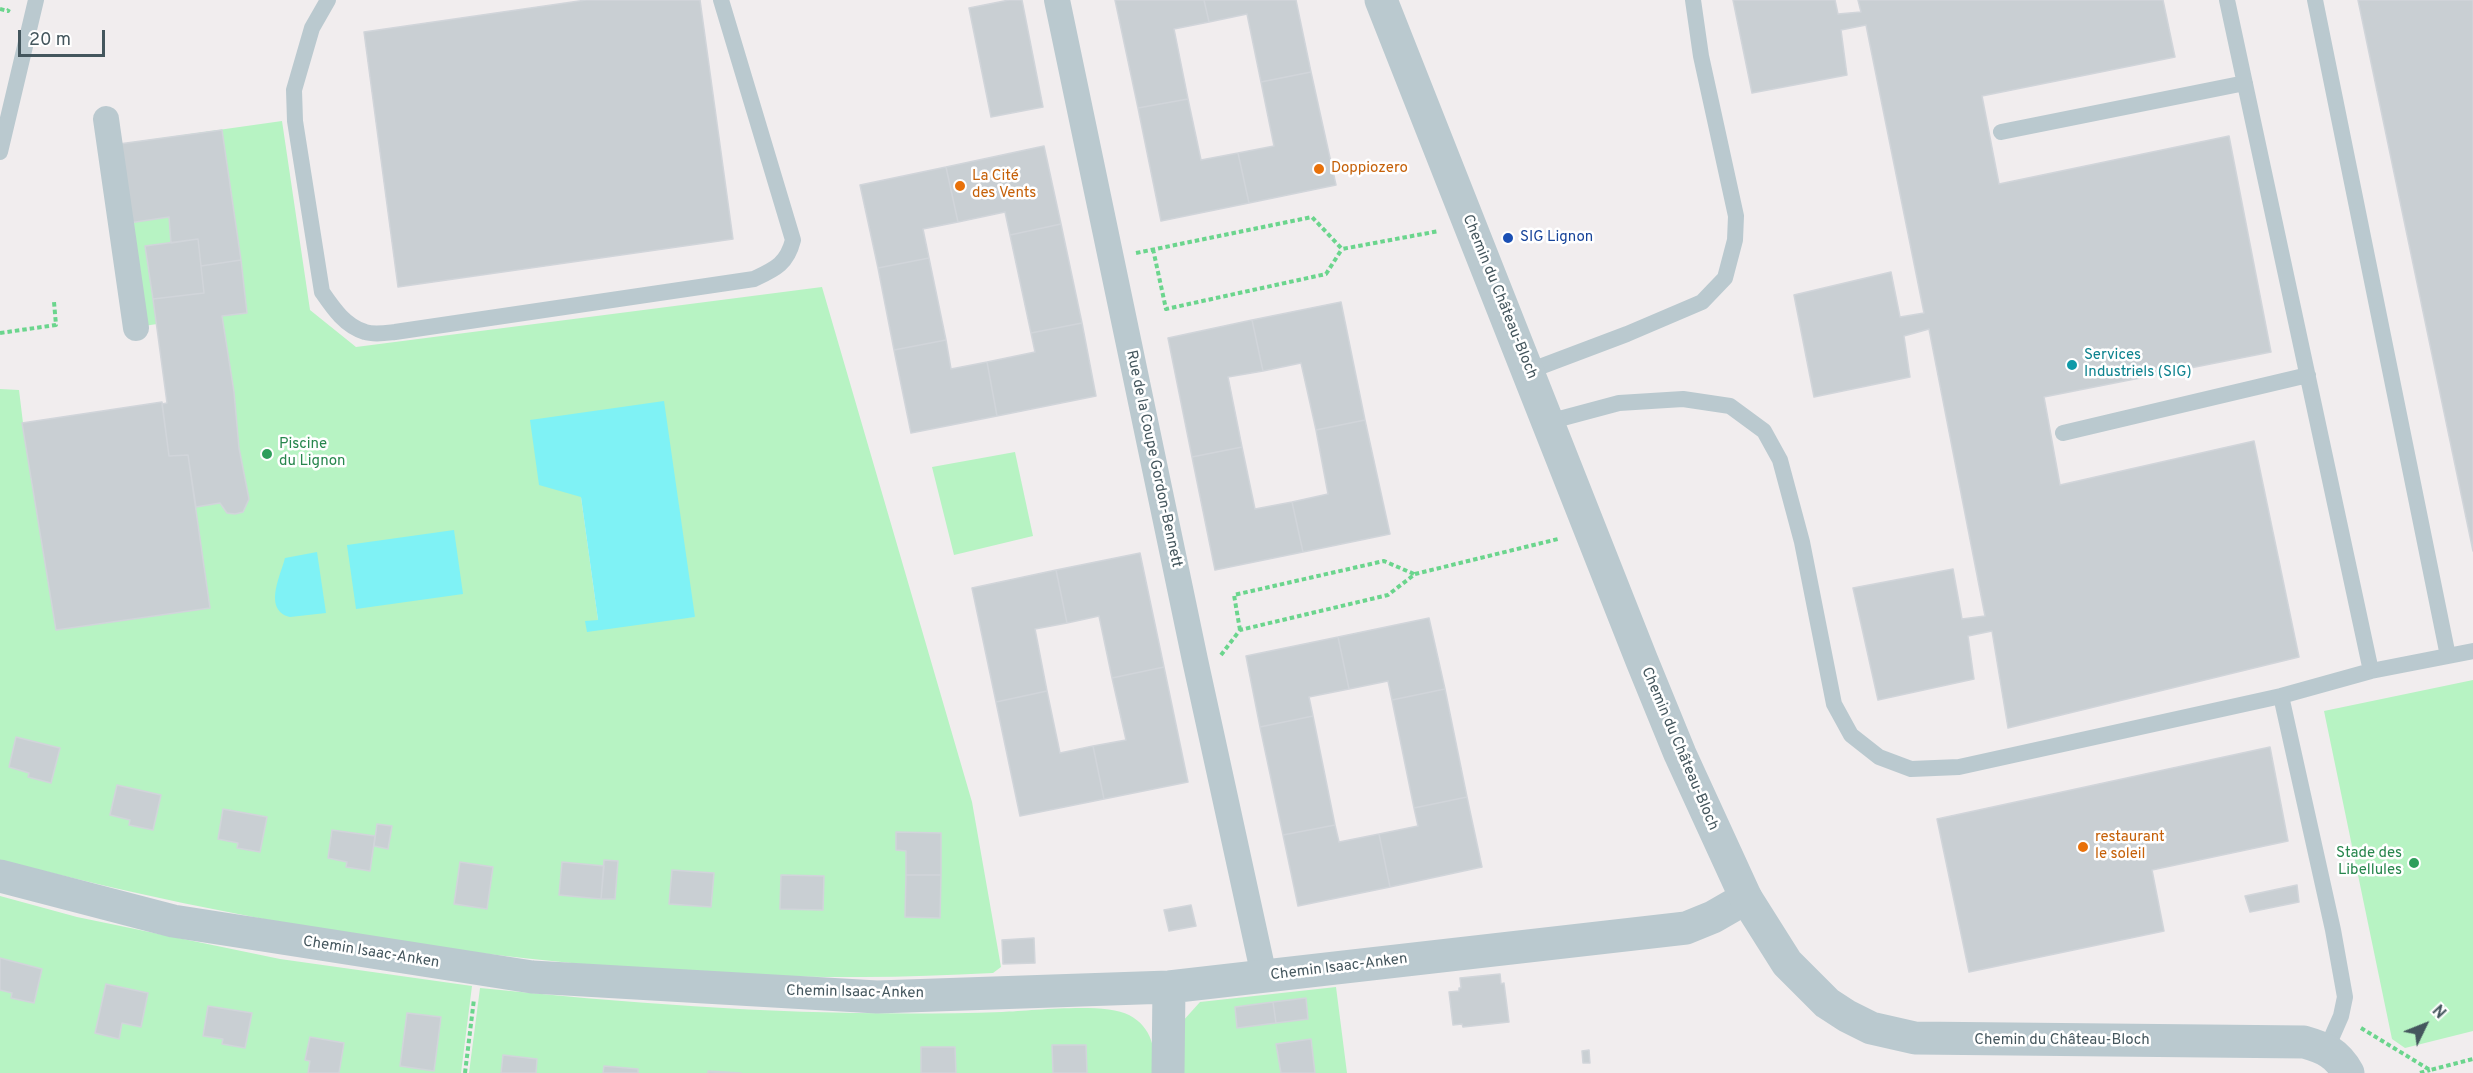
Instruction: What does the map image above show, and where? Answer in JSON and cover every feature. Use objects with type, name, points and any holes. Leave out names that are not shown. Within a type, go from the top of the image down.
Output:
[{"type":"street","name":"Rue de la Coupe Gordon-Bennett","points":[[1057,0],[1195,660],[1264,976]]},
{"type":"street","name":"Chemin du Château-Bloch","points":[[1381,0],[1680,754],[1746,898],[1787,963],[1808,986],[1847,1016],[1871,1028],[1895,1035],[1940,1040],[2304,1042],[2327,1048]]},
{"type":"street","points":[[106,119],[136,328]]},
{"type":"street","name":"Chemin Isaac-Anken","points":[[0,876],[173,921],[532,977],[877,997],[1169,987],[1686,928],[1713,917],[1746,898]]},
{"type":"street","points":[[1168,1073],[1169,987]]},
{"type":"street","points":[[2327,1048],[2341,1060],[2348,1073]]},
{"type":"lane","points":[[0,152],[36,0]]},
{"type":"lane","points":[[328,0],[312,28],[294,90],[295,121],[322,292],[336,313],[349,324],[366,333],[395,332],[754,279],[775,269],[789,255],[793,240],[722,0]]},
{"type":"lane","points":[[1528,371],[1627,334],[1702,302],[1725,278],[1735,240],[1736,216],[1701,56],[1693,0]]},
{"type":"lane","points":[[2227,0],[2372,671]]},
{"type":"lane","points":[[2314,0],[2448,656]]},
{"type":"lane","points":[[2001,132],[2245,83]]},
{"type":"lane","points":[[2063,433],[2308,375]]},
{"type":"lane","points":[[1548,422],[1619,403],[1683,399],[1730,406],[1764,431],[1780,460],[1802,542],[1834,704],[1851,735],[1879,757],[1911,769],[1959,767],[2281,696],[2372,671],[2473,651]]},
{"type":"lane","points":[[2281,696],[2345,997],[2341,1016],[2327,1048]]},
{"type":"path","points":[[0,9],[8,11],[12,0]]},
{"type":"path","points":[[1112,258],[1312,217],[1342,249]]},
{"type":"path","points":[[1153,249],[1166,309],[1326,274],[1342,249],[1439,231]]},
{"type":"path","points":[[0,333],[57,325],[54,302]]},
{"type":"path","points":[[1195,660],[1221,655],[1240,630],[1388,596],[1415,574],[1558,539]]},
{"type":"path","points":[[1240,630],[1234,595],[1384,561],[1415,574]]},
{"type":"path","points":[[465,1073],[474,996]]},
{"type":"path","points":[[2341,1016],[2430,1070]]},
{"type":"path","points":[[2420,1073],[2473,1059]]},
{"type":"green space","name":"Piscine du Lignon","points":[[282,121],[310,310],[356,347],[822,287],[972,802],[1001,967],[993,973],[862,977],[754,975],[645,969],[536,959],[427,946],[319,929],[211,909],[0,860],[0,389],[19,390],[23,423],[167,403],[157,324],[144,326],[119,144]],"holes":[[[581,497],[695,617],[598,620]]]},
{"type":"green space","points":[[1015,452],[1033,536],[954,555],[932,467]]},
{"type":"green space","name":"Stade des Libellules","points":[[2473,680],[2473,1031],[2405,1048],[2392,1039],[2324,711]]},
{"type":"green space","points":[[0,896],[77,917],[280,959],[472,986],[461,1073],[0,1073]]},
{"type":"green space","points":[[1336,987],[1347,1073],[1183,1073],[1182,1022],[1200,1002]]},
{"type":"green space","points":[[480,988],[675,1005],[806,1012],[937,1013],[1067,1008],[1103,1009],[1129,1015],[1143,1026],[1151,1040],[1155,1073],[469,1073]]},
{"type":"water","points":[[664,401],[695,617],[587,632],[585,621],[598,620],[581,497],[539,485],[530,420]]},
{"type":"water","points":[[454,530],[463,594],[356,609],[347,545]]},
{"type":"water","points":[[317,552],[326,613],[290,617],[277,608],[275,600],[277,583],[285,558]]},
{"type":"building","points":[[586,0],[700,0],[733,239],[398,287],[364,32]]},
{"type":"building","points":[[1009,0],[1022,0],[1043,107],[991,117],[969,8]]},
{"type":"building","points":[[1115,0],[1204,0],[1209,22],[1174,29],[1188,99],[1138,108]]},
{"type":"building","points":[[1204,0],[1296,0],[1311,72],[1261,82],[1247,14],[1209,22]]},
{"type":"building","name":"Services Industriels (SIG)","points":[[1733,0],[1835,0],[1838,14],[1861,12],[1858,0],[2163,0],[2175,57],[1982,96],[1999,184],[2229,136],[2271,352],[2044,397],[2060,485],[2254,441],[2299,657],[2008,728],[1992,631],[1968,636],[1974,679],[1878,700],[1853,588],[1953,569],[1962,619],[1985,616],[1929,329],[1904,336],[1910,377],[1814,397],[1794,295],[1891,272],[1900,317],[1924,313],[1866,25],[1841,30],[1847,75],[1752,93]]},
{"type":"building","points":[[2358,0],[2473,0],[2473,551]]},
{"type":"building","points":[[1311,72],[1336,185],[1249,203],[1238,153],[1274,146],[1261,82]]},
{"type":"building","points":[[1188,99],[1201,160],[1238,153],[1249,203],[1161,221],[1138,108]]},
{"type":"building","points":[[222,130],[241,260],[201,266],[198,239],[171,243],[169,217],[129,223],[119,144]]},
{"type":"building","points":[[1044,146],[1061,224],[1010,235],[1005,212],[958,222],[946,167]]},
{"type":"building","points":[[946,167],[958,222],[923,229],[929,258],[878,268],[860,185]]},
{"type":"building","points":[[1061,224],[1082,323],[1031,333],[1010,235]]},
{"type":"building","points":[[198,239],[204,293],[153,299],[145,246]]},
{"type":"building","points":[[929,258],[946,340],[894,350],[878,268]]},
{"type":"building","points":[[241,260],[247,313],[222,316],[234,392],[239,448],[249,499],[243,512],[235,514],[227,513],[220,503],[196,507],[188,455],[169,456],[162,404],[167,403],[153,299],[204,293],[201,266]]},
{"type":"building","points":[[1341,302],[1365,420],[1316,430],[1301,363],[1263,371],[1252,320]]},
{"type":"building","points":[[1252,320],[1263,371],[1228,377],[1242,447],[1192,457],[1168,338]]},
{"type":"building","points":[[1082,323],[1096,396],[997,416],[987,362],[1035,352],[1031,333]]},
{"type":"building","points":[[946,340],[951,369],[987,362],[997,416],[911,433],[894,350]]},
{"type":"building","points":[[162,402],[169,456],[188,455],[210,608],[56,630],[22,423]]},
{"type":"building","points":[[1365,420],[1390,534],[1303,552],[1292,502],[1328,494],[1316,430]]},
{"type":"building","points":[[1242,447],[1255,509],[1292,502],[1303,552],[1215,570],[1192,457]]},
{"type":"building","points":[[1140,553],[1164,667],[1112,678],[1099,616],[1067,623],[1056,570]]},
{"type":"building","points":[[1056,570],[1067,623],[1035,629],[1047,691],[996,702],[972,588]]},
{"type":"building","points":[[1429,618],[1445,689],[1392,700],[1388,681],[1349,689],[1338,637]]},
{"type":"building","points":[[1338,637],[1349,689],[1309,697],[1313,716],[1260,727],[1246,656]]},
{"type":"building","points":[[1164,667],[1188,782],[1104,799],[1093,746],[1126,740],[1112,678]]},
{"type":"building","points":[[1445,689],[1467,797],[1414,808],[1392,700]]},
{"type":"building","points":[[1047,691],[1060,753],[1093,746],[1104,799],[1020,816],[996,702]]},
{"type":"building","points":[[1313,716],[1335,825],[1283,835],[1260,727]]},
{"type":"building","points":[[16,737],[60,748],[51,783],[28,777],[29,773],[9,767]]},
{"type":"building","points":[[2270,747],[2288,841],[2152,870],[2164,931],[1969,972],[1937,819]]},
{"type":"building","points":[[117,785],[161,795],[153,830],[129,825],[130,820],[110,815]]},
{"type":"building","points":[[1467,797],[1482,867],[1390,887],[1379,834],[1418,826],[1414,808]]},
{"type":"building","points":[[223,809],[267,817],[260,852],[237,848],[238,843],[218,839]]},
{"type":"building","points":[[377,824],[392,826],[388,849],[374,846]]},
{"type":"building","points":[[1335,825],[1339,842],[1379,834],[1390,887],[1298,906],[1283,835]]},
{"type":"building","points":[[332,830],[375,836],[370,871],[346,867],[347,862],[328,858]]},
{"type":"building","points":[[896,832],[941,833],[941,875],[906,875],[906,851],[896,850]]},
{"type":"building","points":[[604,860],[618,861],[615,899],[601,899]]},
{"type":"building","points":[[460,862],[493,867],[487,909],[454,904]]},
{"type":"building","points":[[562,862],[604,866],[601,899],[559,895]]},
{"type":"building","points":[[672,870],[714,873],[711,907],[669,904]]},
{"type":"building","points":[[781,875],[824,876],[823,910],[780,909]]},
{"type":"building","points":[[906,875],[941,875],[940,918],[905,917]]},
{"type":"building","points":[[2297,885],[2299,902],[2250,912],[2245,896]]},
{"type":"building","points":[[1191,905],[1196,926],[1169,931],[1164,910]]},
{"type":"building","points":[[1034,938],[1035,963],[1003,964],[1002,940]]},
{"type":"building","points":[[0,958],[42,969],[34,1003],[11,998],[12,993],[0,990]]},
{"type":"building","points":[[1500,974],[1501,984],[1504,983],[1509,1022],[1463,1027],[1462,1024],[1453,1025],[1449,992],[1459,991],[1460,978]]},
{"type":"building","points":[[106,984],[148,993],[141,1027],[122,1023],[119,1039],[95,1033]]},
{"type":"building","points":[[1306,998],[1308,1019],[1276,1023],[1273,1002]]},
{"type":"building","points":[[1273,1002],[1276,1023],[1237,1028],[1235,1007]]},
{"type":"building","points":[[208,1006],[252,1013],[245,1048],[222,1044],[223,1039],[203,1036]]},
{"type":"building","points":[[407,1013],[441,1017],[434,1071],[400,1066]]},
{"type":"building","points":[[310,1037],[344,1043],[339,1073],[308,1073],[310,1061],[305,1060]]},
{"type":"building","points":[[1311,1039],[1315,1073],[1281,1073],[1276,1044]]},
{"type":"building","points":[[1052,1045],[1086,1045],[1087,1073],[1053,1073]]},
{"type":"building","points":[[921,1047],[955,1047],[956,1073],[921,1073]]},
{"type":"building","points":[[1589,1050],[1590,1063],[1583,1063],[1582,1051]]},
{"type":"building","points":[[503,1055],[537,1059],[536,1073],[501,1073]]},
{"type":"building","points":[[604,1066],[638,1069],[638,1073],[603,1073]]},
{"type":"building","points":[[708,1071],[741,1073],[708,1073]]},
{"type":"place","name":"Doppiozero","points":[[1319,169]]},
{"type":"place","name":"La Cité des Vents","points":[[960,186]]},
{"type":"place","name":"SIG Lignon","points":[[1508,238]]},
{"type":"place","name":"Services Industriels (SIG)","points":[[2072,365]]},
{"type":"place","name":"Piscine du Lignon","points":[[267,454]]},
{"type":"place","name":"restaurant le soleil","points":[[2083,847]]},
{"type":"place","name":"Stade des Libellules","points":[[2414,863]]}]
